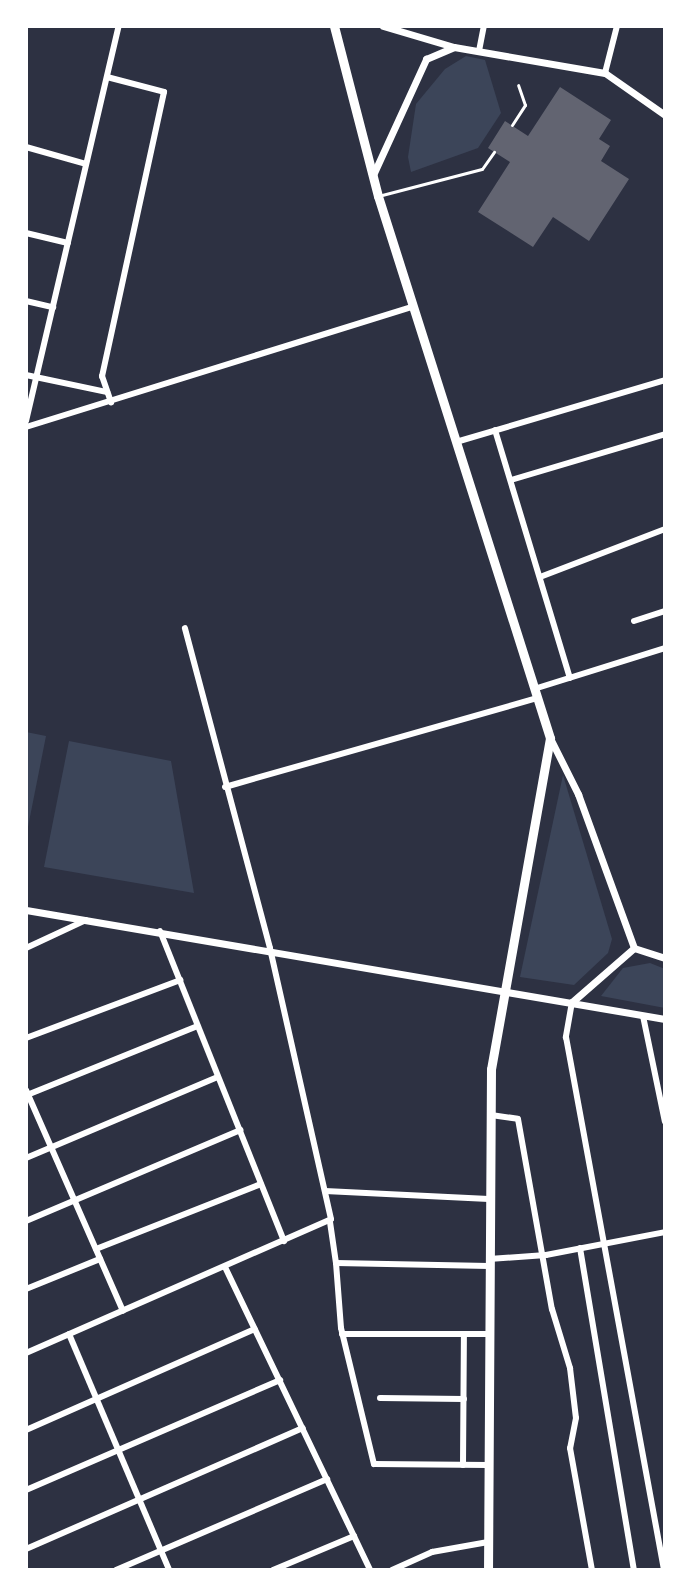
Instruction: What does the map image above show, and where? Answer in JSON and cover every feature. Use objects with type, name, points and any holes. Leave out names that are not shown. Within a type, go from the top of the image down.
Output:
[{"type":"main road","points":[[334,26],[378,196],[550,738],[502,989],[491,1115],[488,1570]]},
{"type":"street","points":[[119,26],[26,424],[111,402],[414,306]]},
{"type":"street","points":[[383,26],[454,47],[605,73],[665,115]]},
{"type":"street","points":[[479,51],[484,26]]},
{"type":"street","points":[[605,73],[617,26]]},
{"type":"street","points":[[373,175],[426,59],[454,47]]},
{"type":"street","points":[[107,77],[164,92],[104,362],[111,402]]},
{"type":"street","points":[[26,147],[86,164]]},
{"type":"street","points":[[26,233],[68,243]]},
{"type":"street","points":[[26,301],[53,307]]},
{"type":"street","points":[[26,375],[107,392]]},
{"type":"street","points":[[456,442],[665,380]]},
{"type":"street","points":[[495,430],[570,678]]},
{"type":"street","points":[[511,480],[665,434]]},
{"type":"street","points":[[540,577],[665,529]]},
{"type":"street","points":[[634,621],[665,611]]},
{"type":"street","points":[[185,628],[270,948],[325,1191],[331,1220],[342,1334],[374,1464],[488,1465]]},
{"type":"street","points":[[225,787],[536,694],[570,678],[665,648]]},
{"type":"street","points":[[550,738],[578,794],[634,948]]},
{"type":"street","points":[[26,910],[270,948],[665,1019]]},
{"type":"street","points":[[26,948],[86,920]]},
{"type":"street","points":[[160,931],[284,1241]]},
{"type":"street","points":[[634,948],[665,958]]},
{"type":"street","points":[[634,948],[572,1002],[566,1037],[664,1570]]},
{"type":"street","points":[[26,1038],[180,980]]},
{"type":"street","points":[[643,1016],[665,1122]]},
{"type":"street","points":[[123,1311],[27,1093],[198,1026]]},
{"type":"street","points":[[26,1158],[218,1077]]},
{"type":"street","points":[[491,1115],[518,1119],[546,1255],[552,1309],[570,1368],[576,1418],[570,1448],[592,1570]]},
{"type":"street","points":[[26,1221],[240,1130]]},
{"type":"street","points":[[96,1249],[261,1184]]},
{"type":"street","points":[[325,1191],[489,1199]]},
{"type":"street","points":[[26,1353],[331,1220]]},
{"type":"street","points":[[336,1263],[489,1263],[665,1232]]},
{"type":"street","points":[[580,1248],[634,1570]]},
{"type":"street","points":[[26,1289],[100,1259]]},
{"type":"street","points":[[225,1267],[370,1570]]},
{"type":"street","points":[[26,1430],[255,1329]]},
{"type":"street","points":[[69,1334],[169,1570]]},
{"type":"street","points":[[342,1334],[488,1334]]},
{"type":"street","points":[[463,1465],[464,1334]]},
{"type":"street","points":[[26,1490],[280,1380]]},
{"type":"street","points":[[380,1398],[464,1399]]},
{"type":"street","points":[[26,1549],[303,1428]]},
{"type":"street","points":[[116,1570],[327,1479]]},
{"type":"street","points":[[273,1570],[354,1536]]},
{"type":"street","points":[[397,1569],[432,1552],[488,1542]]},
{"type":"lane","points":[[512,125],[525,105],[518,85]]},
{"type":"lane","points":[[378,196],[482,169],[494,152]]},
{"type":"shaded area","points":[[466,56],[485,60],[501,113],[478,148],[411,172],[408,157],[416,104],[445,69]]},
{"type":"shaded area","points":[[26,732],[46,736],[26,837]]},
{"type":"shaded area","points":[[69,741],[171,761],[194,893],[44,867]]},
{"type":"shaded area","points":[[563,775],[612,939],[608,953],[574,985],[520,977]]},
{"type":"shaded area","points":[[650,963],[665,969],[665,1008],[601,996],[623,968]]},
{"type":"building","points":[[560,87],[611,120],[599,139],[610,146],[601,161],[629,179],[589,241],[553,217],[533,247],[478,212],[510,162],[488,148],[505,121],[528,136]]}]
